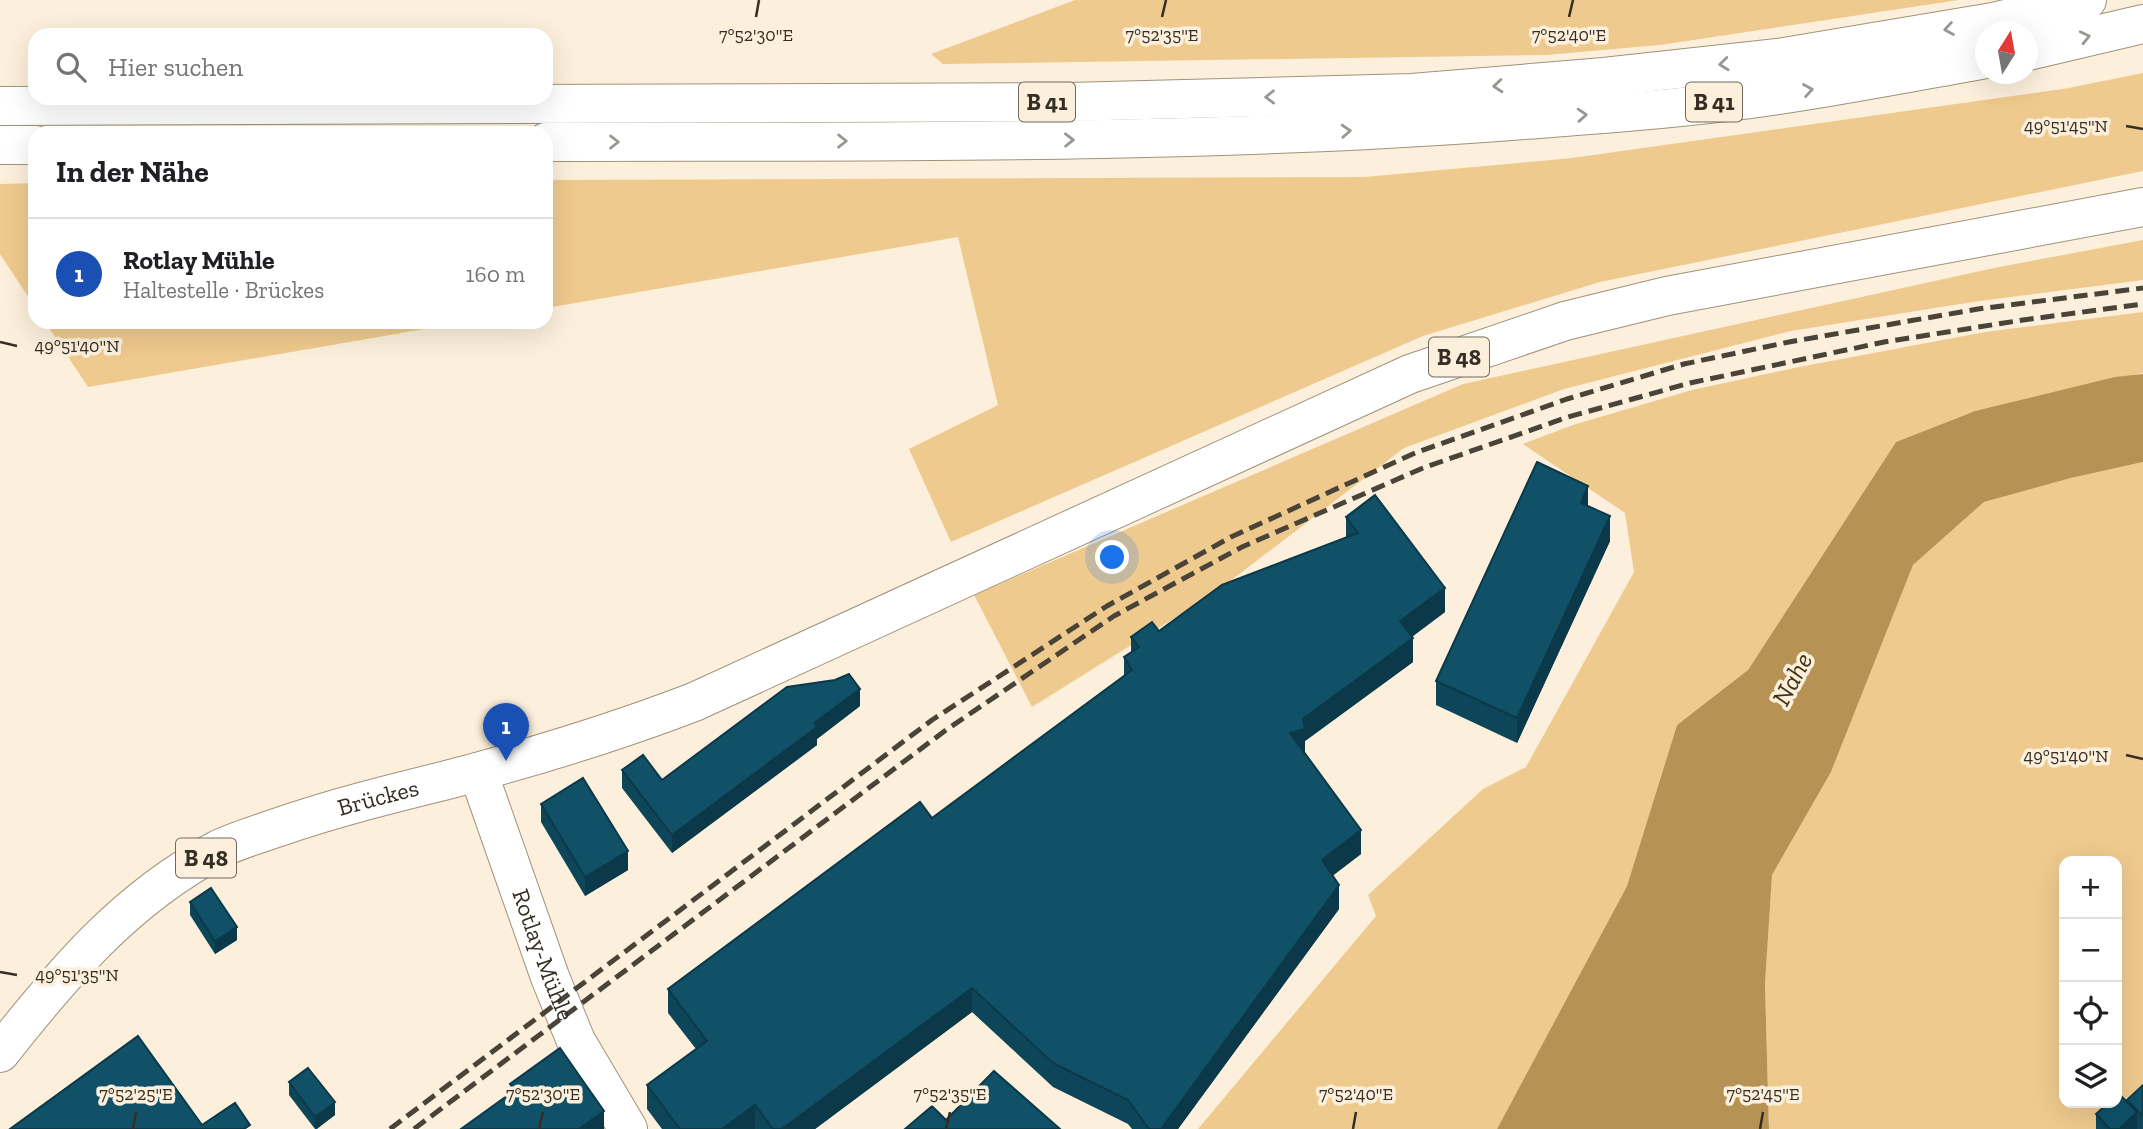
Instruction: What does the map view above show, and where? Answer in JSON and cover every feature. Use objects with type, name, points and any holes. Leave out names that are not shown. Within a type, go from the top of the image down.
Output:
[{"type":"main road","name":"B 41","points":[[553,104],[1054,102],[1412,93],[1604,77],[1778,58],[1993,22],[2087,0]]},
{"type":"main road","points":[[2038,49],[2143,24]]},
{"type":"main road","name":"B 41","points":[[553,142],[1068,140],[1255,136],[1441,126],[1615,113],[1783,95],[1975,61]]},
{"type":"main road","name":"B 41","points":[[0,106],[264,105]]},
{"type":"main road","points":[[0,145],[28,145]]},
{"type":"main road","name":"Brückes","points":[[0,1053],[51,990],[121,915],[220,849],[326,811],[576,745],[694,702],[1410,373],[1565,321],[1667,296],[2143,207]]},
{"type":"main road","name":"Rotlay-Mühle","points":[[478,772],[550,977],[576,1041],[628,1129]]},
{"type":"shaded area","points":[[1075,0],[1959,0],[1660,45],[1547,55],[943,64],[931,54]]},
{"type":"shaded area","points":[[2143,73],[2143,171],[1600,282],[1423,336],[951,542],[909,449],[998,405],[958,237],[553,307],[553,180],[1364,177],[1572,158],[2063,89]]},
{"type":"shaded area","points":[[28,183],[28,296],[0,254],[0,184]]},
{"type":"shaded area","points":[[2143,240],[2143,280],[1973,302],[1791,331],[1564,389],[1404,448],[1216,592],[1032,707],[974,595],[1463,384],[1994,268]]},
{"type":"shaded area","points":[[2143,312],[2143,373],[1975,411],[1896,442],[1748,670],[1677,725],[1627,886],[1497,1129],[1198,1129],[1376,916],[1368,895],[1483,789],[1526,767],[1634,572],[1625,513],[1523,444],[1573,425],[1692,390],[1799,367],[1985,332]]},
{"type":"shaded area","points":[[50,329],[424,329],[88,387]]},
{"type":"shaded area","points":[[2143,462],[2143,1129],[1769,1129],[1765,984],[1772,875],[1831,772],[1913,565],[1984,502]]},
{"type":"water","name":"Nahe","points":[[2143,374],[2143,462],[1984,502],[1913,565],[1831,772],[1772,875],[1765,984],[1769,1129],[1497,1129],[1627,886],[1677,725],[1748,670],[1896,442],[1975,411],[2115,377]]},
{"type":"building","points":[[1537,462],[1588,486],[1581,503],[1610,516],[1517,718],[1436,681]]},
{"type":"building","points":[[1375,495],[1445,588],[1400,621],[1413,638],[1303,719],[1305,729],[1290,733],[1361,830],[1322,860],[1339,885],[1161,1129],[1149,1129],[1128,1100],[1053,1063],[972,988],[782,1129],[773,1129],[755,1105],[722,1129],[680,1129],[647,1085],[707,1041],[668,989],[920,802],[932,818],[1132,670],[1124,657],[1139,647],[1131,637],[1152,622],[1159,631],[1222,585],[1358,533],[1346,517]]},
{"type":"building","points":[[849,674],[860,689],[814,723],[817,727],[672,835],[622,770],[643,755],[662,780],[787,687],[835,680]]},
{"type":"building","points":[[583,778],[628,851],[585,877],[541,804]]},
{"type":"building","points":[[211,888],[237,927],[215,941],[190,902]]},
{"type":"building","points":[[138,1036],[202,1125],[235,1103],[250,1125],[244,1129],[10,1129]]},
{"type":"building","points":[[560,1048],[604,1111],[579,1129],[461,1129],[515,1090],[510,1084]]},
{"type":"building","points":[[308,1068],[335,1102],[315,1117],[289,1082]]},
{"type":"building","points":[[994,1071],[1060,1129],[905,1129],[932,1106],[946,1120]]},
{"type":"building","points":[[2143,1085],[2143,1116],[2127,1100]]},
{"type":"building","points":[[2122,1097],[2137,1112],[2119,1129],[2110,1129],[2096,1114],[2103,1108],[2122,1108]]},
{"type":"railway","points":[[390,1129],[932,720],[1107,606],[1231,537],[1415,453],[1567,399],[1684,364],[1789,342],[1978,309],[2143,288]]},
{"type":"railway","points":[[414,1129],[946,730],[1114,616],[1242,547],[1423,468],[1568,417],[1690,383],[1884,342],[2143,304]]},
{"type":"place","name":"Rotlay Mühle","points":[[506,761]]}]
